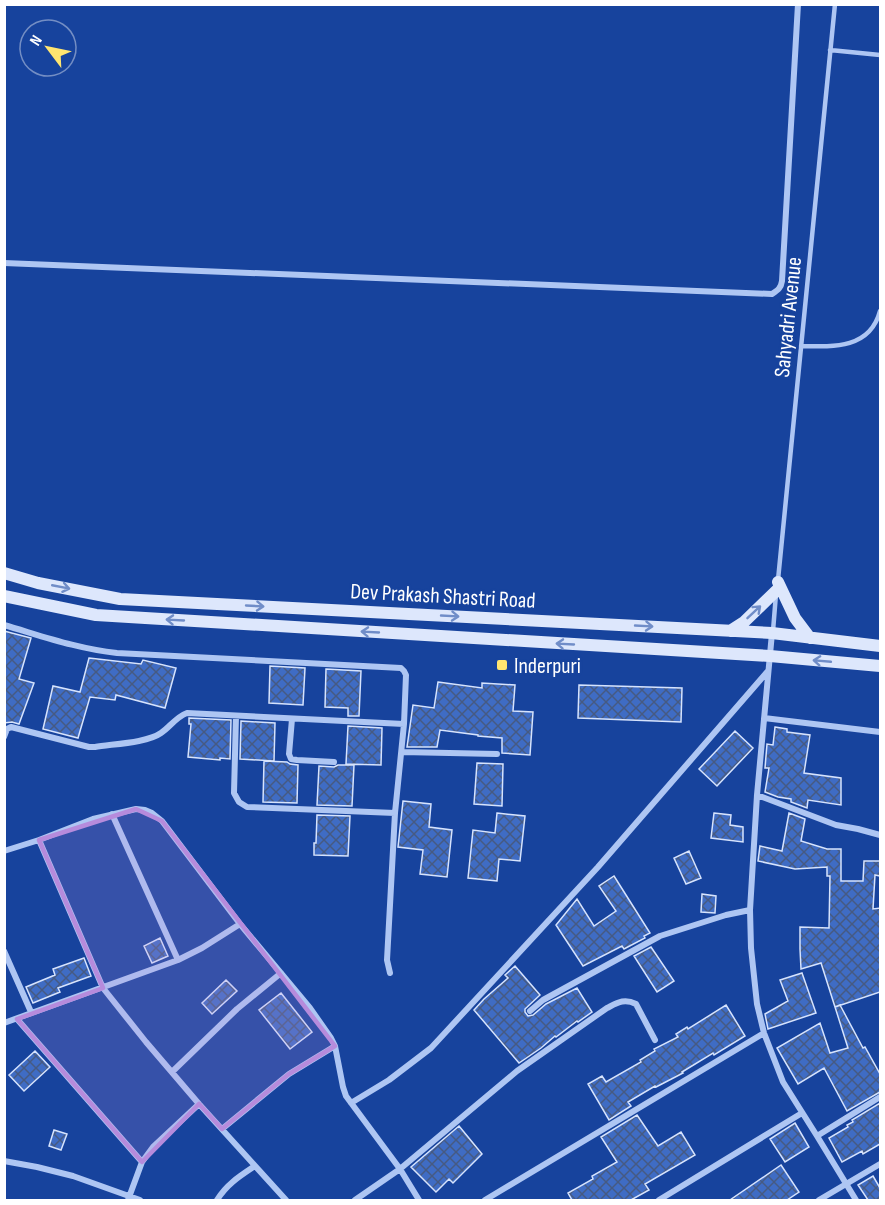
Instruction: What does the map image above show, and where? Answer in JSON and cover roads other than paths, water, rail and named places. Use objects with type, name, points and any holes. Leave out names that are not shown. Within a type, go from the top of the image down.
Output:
[{"type":"street","points":[[4,263],[772,294],[778,291],[782,281],[798,4]]},
{"type":"street","name":"Dev Prakash Shastri Road","points":[[4,573],[38,583],[120,599],[772,633],[880,646]]},
{"type":"street","points":[[730,631],[744,622],[777,586],[795,618],[810,638]]},
{"type":"street","name":"Dev Prakash Shastri Road","points":[[4,596],[96,615],[770,656],[880,666]]},
{"type":"street","points":[[4,625],[74,646],[117,653],[401,668],[406,675],[387,960],[390,973]]},
{"type":"street","points":[[772,633],[757,795],[750,910],[751,948],[757,1004],[764,1033],[783,1082],[856,1200]]},
{"type":"street","points":[[351,1103],[388,1080],[431,1048],[598,867],[768,671]]},
{"type":"street","points":[[4,737],[7,729],[11,727],[94,747],[154,737],[181,715],[187,713],[404,724]]},
{"type":"street","points":[[236,716],[234,793],[239,802],[247,807],[395,813]]},
{"type":"street","points":[[764,718],[880,732]]},
{"type":"street","points":[[292,719],[289,753],[291,759],[334,762]]},
{"type":"street","points":[[402,752],[497,754]]},
{"type":"street","points":[[757,795],[836,825],[880,835]]},
{"type":"street","points":[[4,850],[39,840],[93,819],[135,809],[152,813],[162,821],[240,924],[332,1038],[346,1096],[400,1169],[419,1200]]},
{"type":"street","points":[[112,814],[178,960]]},
{"type":"street","points":[[39,840],[103,988],[199,1104],[286,1200]]},
{"type":"street","points":[[530,1011],[543,1000],[660,936],[726,915],[750,910]]},
{"type":"street","points":[[4,1023],[178,960],[240,924]]},
{"type":"street","points":[[4,951],[31,1012]]},
{"type":"street","points":[[172,1072],[237,1009],[281,973]]},
{"type":"street","points":[[355,1200],[400,1169],[517,1071],[607,1008],[621,1001],[636,1004],[655,1040]]},
{"type":"street","points":[[17,1019],[142,1162]]},
{"type":"street","points":[[485,1200],[764,1033]]},
{"type":"street","points":[[222,1129],[289,1074],[335,1046]]},
{"type":"street","points":[[817,1136],[880,1097]]},
{"type":"street","points":[[129,1199],[142,1162],[153,1147],[199,1104]]},
{"type":"street","points":[[659,1200],[802,1113]]},
{"type":"street","points":[[4,1161],[73,1176],[129,1199],[140,1200]]},
{"type":"street","points":[[819,1200],[880,1164]]},
{"type":"street","points":[[218,1200],[233,1181],[255,1166]]},
{"type":"lane","name":"Sahyadri Avenue","points":[[772,633],[835,4]]},
{"type":"lane","points":[[830,50],[880,55]]},
{"type":"lane","points":[[801,346],[836,347],[859,340],[871,331],[879,319],[880,311]]},
{"type":"place","name":"Inderpuri","points":[[502,665]]}]
